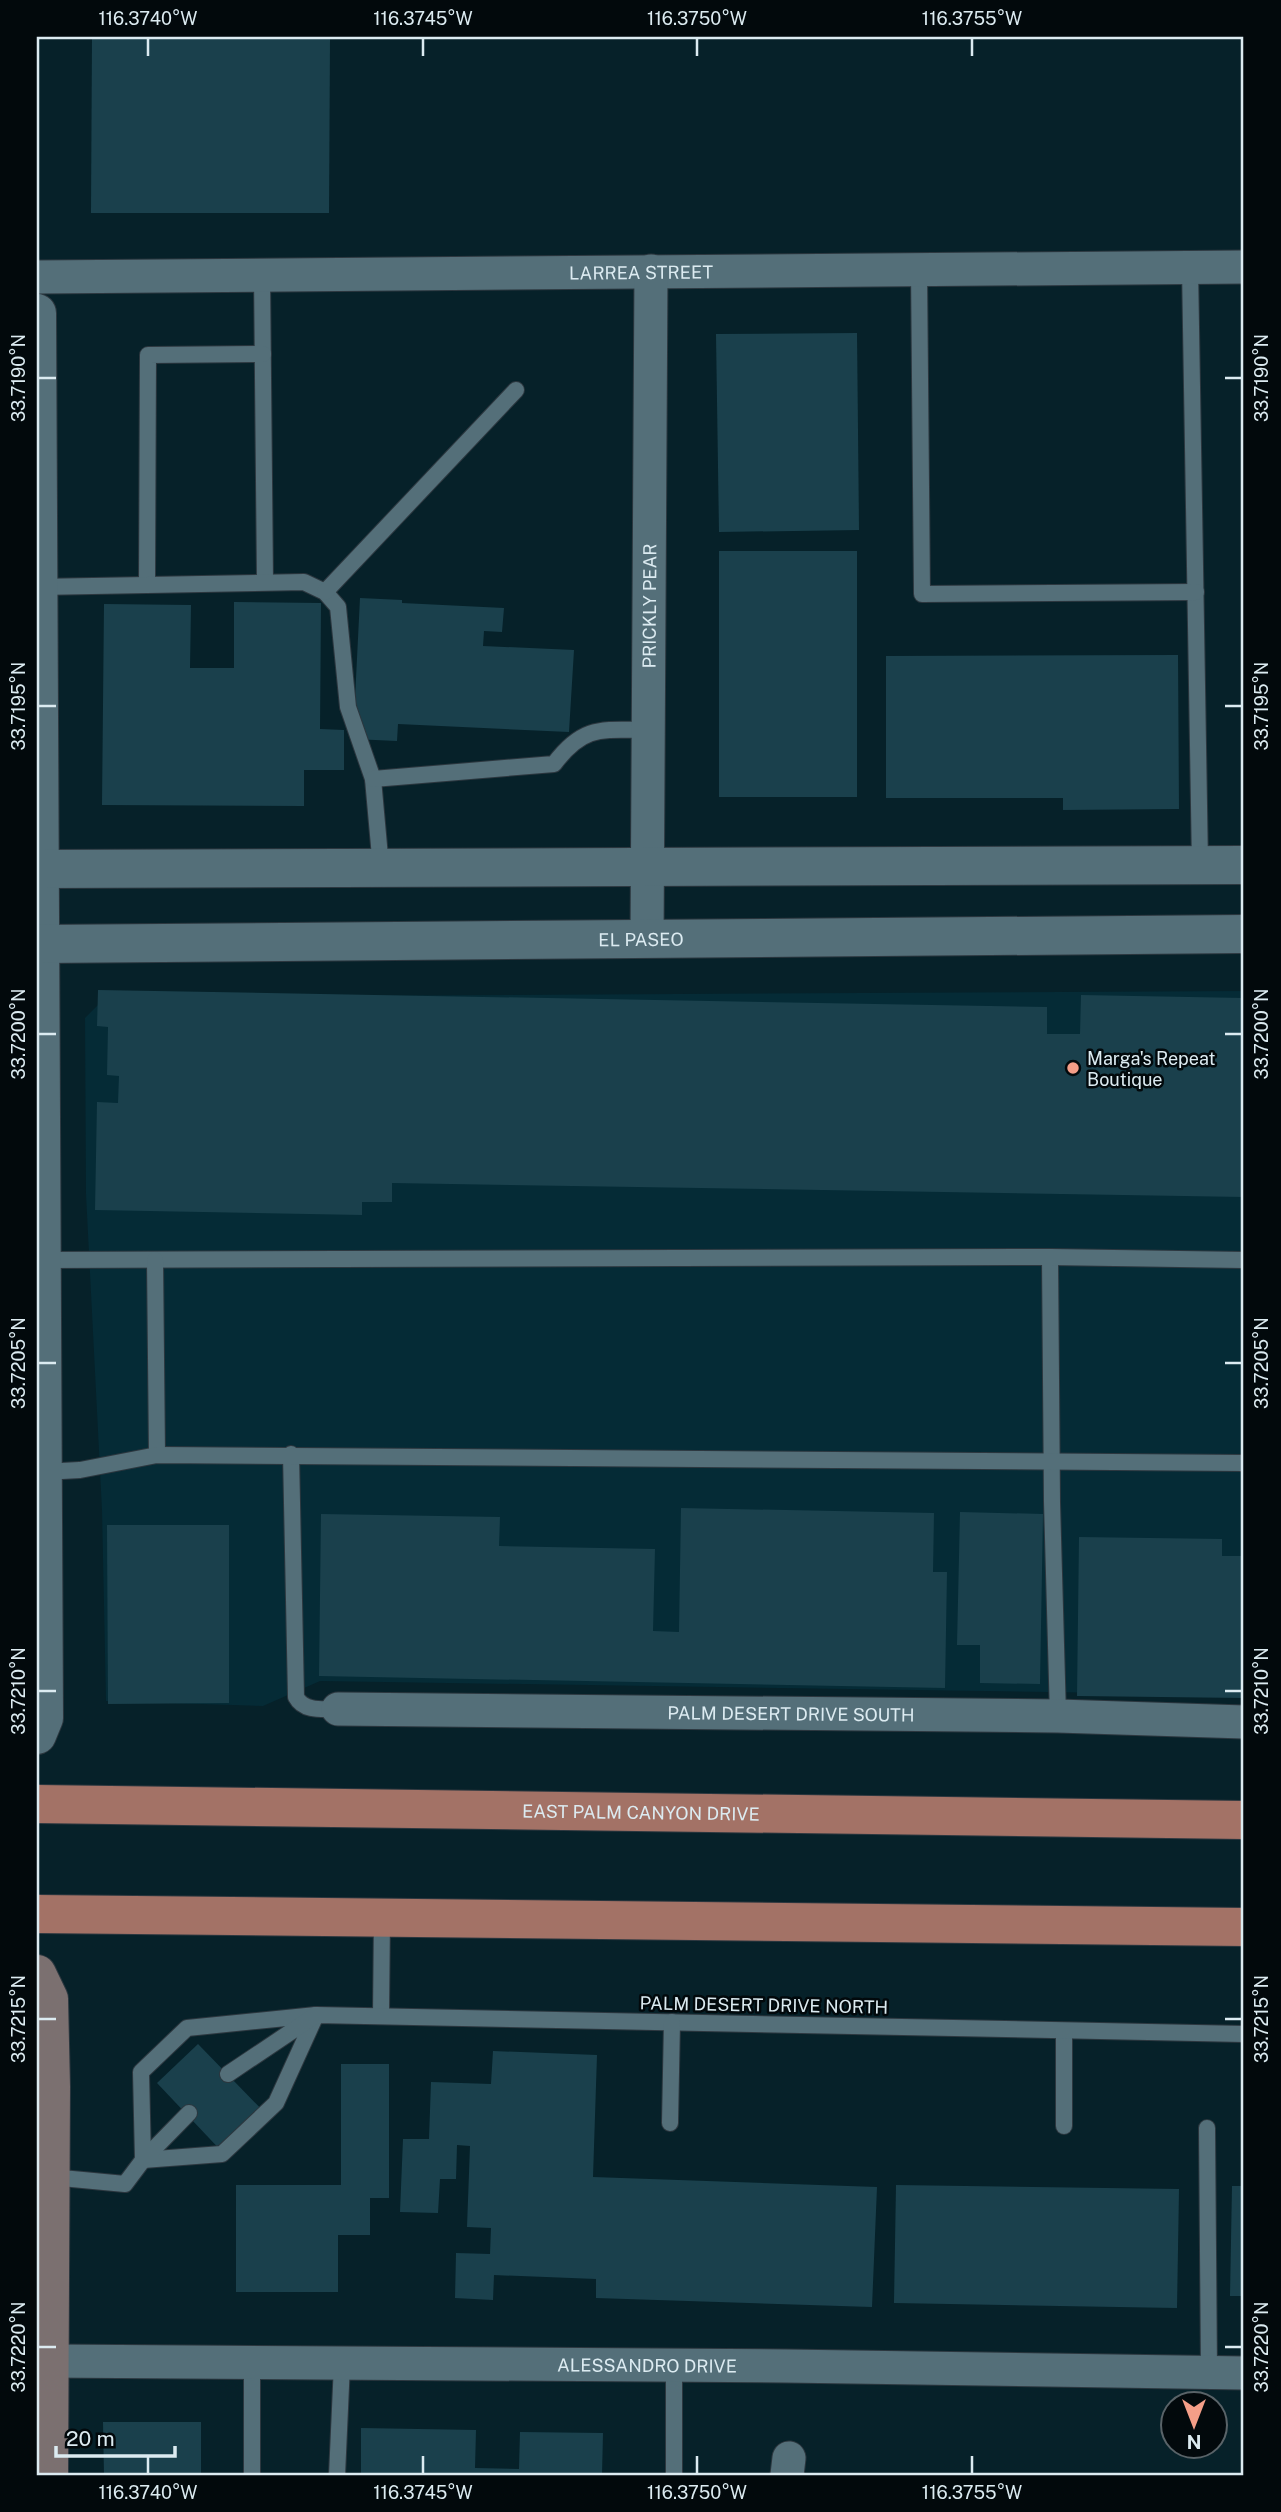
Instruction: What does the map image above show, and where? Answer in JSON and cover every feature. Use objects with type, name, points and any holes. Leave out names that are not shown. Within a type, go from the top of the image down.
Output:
[{"type":"main road","name":"EAST PALM CANYON DRIVE","points":[[37,1804],[1244,1821]]},
{"type":"main road","points":[[37,1914],[1244,1927]]},
{"type":"main road","points":[[37,1974],[49,2000],[51,2177],[43,2356],[50,2475]]},
{"type":"street","name":"LARREA STREET","points":[[37,277],[1244,267]]},
{"type":"street","name":"PRICKLY PEAR","points":[[647,940],[650,271]]},
{"type":"street","points":[[37,313],[40,1472],[44,1718],[37,1735]]},
{"type":"street","points":[[38,869],[1244,865]]},
{"type":"street","name":"EL PASEO","points":[[39,934],[142,944],[1244,934]]},
{"type":"street","name":"PALM DESERT DRIVE SOUTH","points":[[338,1709],[1058,1716],[1244,1721]]},
{"type":"street","name":"ALESSANDRO DRIVE","points":[[43,2356],[342,2364],[1244,2373]]},
{"type":"lane","points":[[1191,267],[1200,865]]},
{"type":"lane","points":[[919,269],[922,594],[1196,592]]},
{"type":"lane","points":[[262,275],[265,582]]},
{"type":"lane","points":[[147,584],[148,355],[263,354]]},
{"type":"lane","points":[[325,592],[516,390]]},
{"type":"lane","points":[[37,587],[304,582],[325,592],[338,607],[348,707],[373,779],[381,868]]},
{"type":"lane","points":[[373,779],[554,764],[568,745],[587,733],[604,730],[648,730]]},
{"type":"lane","points":[[39,1249],[155,1260],[1244,1260]]},
{"type":"lane","points":[[1050,1258],[1058,1716]]},
{"type":"lane","points":[[155,1260],[157,1455]]},
{"type":"lane","points":[[291,1454],[296,1698],[298,1703],[307,1707],[338,1709]]},
{"type":"lane","points":[[40,1472],[80,1470],[157,1455],[1244,1463]]},
{"type":"lane","points":[[381,2015],[382,1917]]},
{"type":"lane","points":[[143,2160],[222,2154],[276,2103],[316,2015]]},
{"type":"lane","points":[[228,2074],[316,2015]]},
{"type":"lane","name":"PALM DESERT DRIVE NORTH","points":[[143,2160],[141,2072],[187,2028],[316,2015],[381,2015],[1244,2034]]},
{"type":"lane","points":[[670,2123],[672,2022]]},
{"type":"lane","points":[[1064,2031],[1064,2126]]},
{"type":"lane","points":[[51,2177],[125,2184],[143,2160],[188,2113]]},
{"type":"lane","points":[[1207,2127],[1209,2372]]},
{"type":"lane","points":[[252,2362],[252,2475]]},
{"type":"lane","points":[[337,2475],[342,2364]]},
{"type":"lane","points":[[674,2366],[674,2475]]},
{"type":"shaded area","points":[[1244,991],[1244,1695],[320,1681],[263,1706],[106,1701],[102,1510],[86,1194],[85,1018],[103,1000],[118,997]]},
{"type":"building","points":[[92,37],[330,37],[329,213],[91,213]]},
{"type":"building","points":[[857,333],[859,530],[719,532],[716,334]]},
{"type":"building","points":[[719,551],[857,551],[857,797],[719,797]]},
{"type":"building","points":[[360,598],[504,608],[502,632],[484,631],[483,646],[574,650],[569,732],[398,724],[397,741],[353,739]]},
{"type":"building","points":[[234,602],[321,603],[320,729],[344,730],[344,770],[304,770],[304,806],[102,805],[104,604],[191,605],[190,668],[234,668]]},
{"type":"building","points":[[1178,655],[1179,809],[1063,810],[1063,798],[886,798],[886,656]]},
{"type":"building","points":[[98,990],[1047,1007],[1047,1034],[1080,1034],[1081,995],[1244,998],[1244,1197],[392,1183],[392,1202],[362,1202],[362,1215],[95,1210],[97,1102],[118,1103],[119,1076],[107,1075],[108,1027],[97,1026]]},
{"type":"building","points":[[681,1508],[934,1513],[933,1572],[947,1572],[945,1688],[319,1676],[321,1514],[500,1517],[499,1546],[655,1549],[653,1631],[679,1632]]},
{"type":"building","points":[[960,1512],[1043,1514],[1040,1684],[980,1683],[980,1645],[957,1645]]},
{"type":"building","points":[[107,1525],[229,1525],[229,1703],[108,1704]]},
{"type":"building","points":[[1079,1537],[1222,1539],[1222,1556],[1244,1556],[1244,1698],[1077,1696]]},
{"type":"building","points":[[198,2044],[268,2116],[226,2156],[157,2083]]},
{"type":"building","points":[[493,2051],[597,2055],[593,2177],[877,2187],[872,2307],[596,2298],[596,2279],[494,2275],[493,2300],[455,2298],[456,2253],[490,2254],[491,2228],[467,2227],[470,2146],[457,2145],[456,2179],[440,2179],[438,2213],[400,2212],[403,2139],[429,2139],[431,2082],[491,2084]]},
{"type":"building","points":[[341,2064],[389,2064],[389,2198],[370,2198],[370,2235],[338,2235],[338,2292],[236,2292],[236,2185],[341,2185]]},
{"type":"building","points":[[896,2185],[1179,2189],[1177,2308],[894,2303]]},
{"type":"building","points":[[1232,2186],[1244,2186],[1244,2296],[1230,2296]]},
{"type":"building","points":[[103,2422],[201,2422],[201,2475],[104,2475]]},
{"type":"building","points":[[361,2428],[476,2430],[475,2468],[519,2469],[520,2432],[603,2433],[602,2475],[361,2475]]},
{"type":"place","name":"Marga's Repeat Boutique","points":[[1073,1068]]}]
